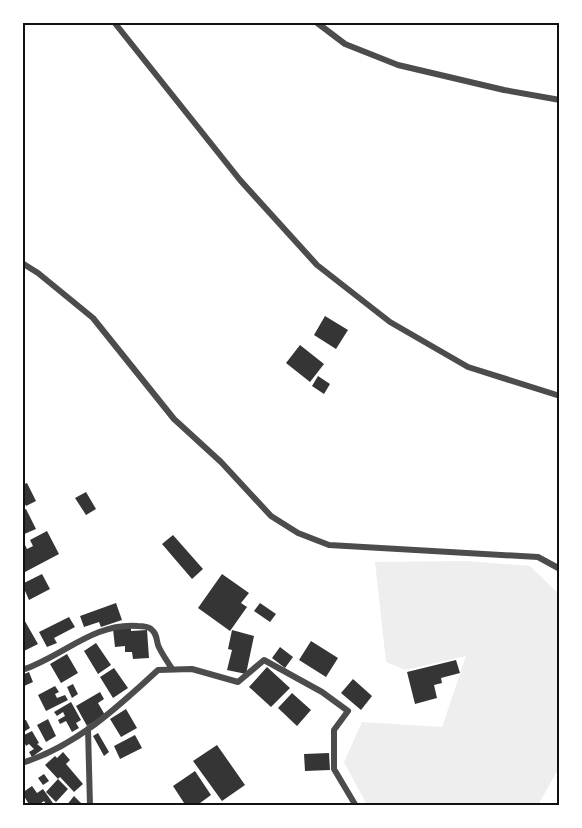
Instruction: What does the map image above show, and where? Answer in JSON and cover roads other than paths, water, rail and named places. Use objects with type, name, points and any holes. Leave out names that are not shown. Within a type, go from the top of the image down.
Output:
[{"type":"street","points":[[114,22],[240,180],[317,265],[390,322],[468,367],[560,396]]},
{"type":"street","points":[[316,22],[345,44],[398,65],[504,90],[560,100]]},
{"type":"street","points":[[22,263],[38,273],[93,318],[174,419],[221,462],[271,516],[298,533],[328,545],[538,557],[560,569]]},
{"type":"street","points":[[22,670],[51,658],[70,645],[104,630],[123,625],[148,626],[156,634],[158,645],[172,669]]},
{"type":"street","points":[[22,763],[43,757],[106,717],[158,670],[192,669],[238,682],[264,660],[322,692],[348,711],[334,730],[334,769],[356,806]]},
{"type":"street","points":[[88,729],[90,806]]}]
